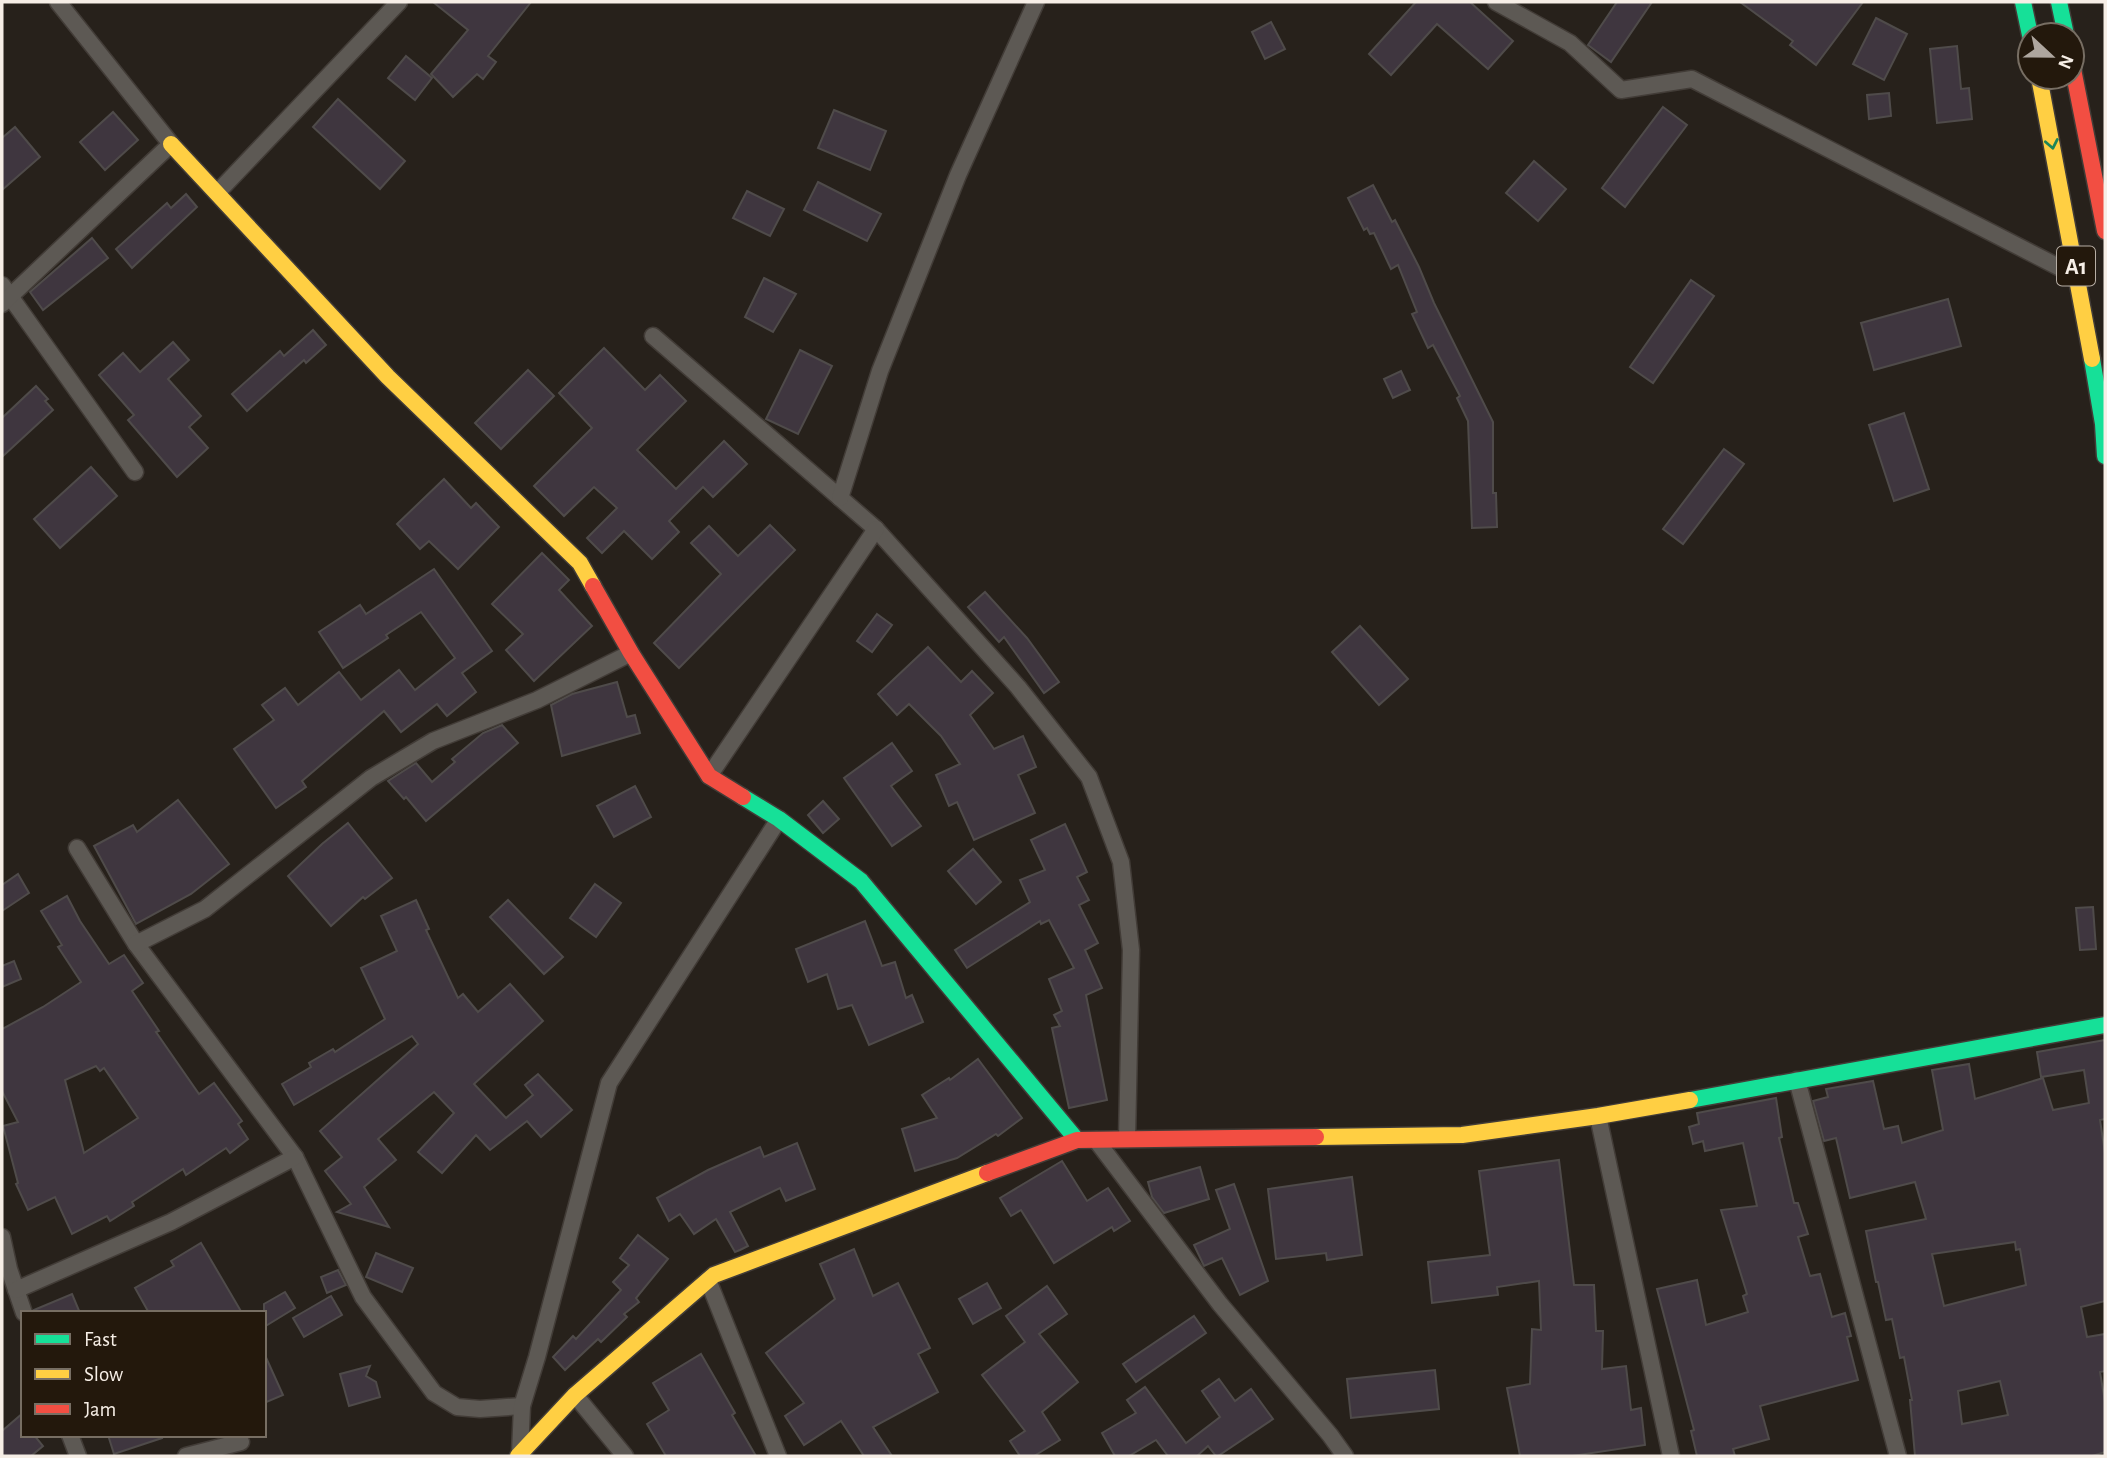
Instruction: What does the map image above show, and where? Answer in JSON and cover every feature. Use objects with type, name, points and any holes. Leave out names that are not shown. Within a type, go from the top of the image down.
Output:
[{"type":"main road","points":[[2023,2],[2027,21]]},
{"type":"main road","points":[[2059,2],[2063,21]]},
{"type":"main road","name":"A1","points":[[2042,91],[2078,277],[2103,424],[2105,456]]},
{"type":"main road","name":"A1","points":[[2077,91],[2105,231]]},
{"type":"main road","points":[[171,144],[388,377],[580,563],[631,653],[709,776],[779,819],[861,881],[1077,1140]]},
{"type":"main road","points":[[519,1455],[575,1395],[708,1280],[727,1270],[1077,1140],[1462,1135],[1598,1116],[2105,1025]]},
{"type":"street","points":[[58,2],[171,144],[4,295],[135,472]]},
{"type":"street","points":[[217,192],[399,2]]},
{"type":"street","points":[[840,498],[890,346],[958,175],[1036,2]]},
{"type":"street","points":[[1496,2],[1570,43],[1621,90],[1692,79],[2078,277]]},
{"type":"street","points":[[653,336],[877,529],[1018,687],[1089,777],[1121,862],[1131,950],[1127,1139]]},
{"type":"street","points":[[709,776],[877,529]]},
{"type":"street","points":[[136,944],[205,909],[371,778],[423,747],[537,700],[631,653]]},
{"type":"street","points":[[519,1455],[522,1406],[609,1083],[779,819]]},
{"type":"street","points":[[77,848],[136,944],[295,1157],[363,1297],[434,1392],[457,1407],[480,1409],[522,1406]]},
{"type":"street","points":[[1797,1080],[1898,1456]]},
{"type":"street","points":[[1598,1116],[1671,1456]]},
{"type":"street","points":[[1096,1140],[1220,1304],[1345,1456]]},
{"type":"street","points":[[16,1290],[171,1223],[295,1157]]},
{"type":"street","points":[[2,1237],[23,1311]]},
{"type":"street","points":[[708,1280],[778,1456]]},
{"type":"street","points":[[575,1395],[625,1456]]},
{"type":"street","points":[[71,1437],[78,1456]]},
{"type":"street","points":[[186,1456],[241,1442]]},
{"type":"building","points":[[433,2],[531,2],[488,56],[496,62],[483,79],[477,74],[453,97],[431,74],[468,30]]},
{"type":"building","points":[[1416,2],[1470,2],[1513,41],[1488,69],[1437,24],[1391,75],[1369,54]]},
{"type":"building","points":[[1617,2],[1652,2],[1611,62],[1588,45]]},
{"type":"building","points":[[1740,2],[1863,2],[1816,65],[1790,45],[1793,41]]},
{"type":"building","points":[[1876,18],[1907,34],[1884,80],[1853,64]]},
{"type":"building","points":[[1271,22],[1285,49],[1265,59],[1252,32]]},
{"type":"building","points":[[1957,46],[1961,89],[1969,88],[1972,119],[1937,123],[1930,49]]},
{"type":"building","points":[[406,56],[432,78],[415,100],[388,78]]},
{"type":"building","points":[[1889,93],[1891,116],[1869,119],[1867,95]]},
{"type":"building","points":[[338,99],[405,161],[380,189],[313,127]]},
{"type":"building","points":[[1663,107],[1687,125],[1625,207],[1602,188]]},
{"type":"building","points":[[834,110],[886,131],[870,170],[818,148]]},
{"type":"building","points":[[113,112],[138,140],[105,170],[80,142]]},
{"type":"building","points":[[15,127],[40,157],[2,190],[2,138]]},
{"type":"building","points":[[1534,161],[1566,189],[1538,221],[1506,193]]},
{"type":"building","points":[[818,182],[881,214],[867,241],[804,210]]},
{"type":"building","points":[[1373,185],[1419,267],[1493,422],[1493,493],[1496,493],[1497,527],[1472,528],[1468,421],[1457,398],[1460,396],[1433,345],[1428,348],[1412,314],[1417,312],[1398,265],[1391,269],[1374,233],[1370,234],[1367,228],[1364,230],[1348,198]]},
{"type":"building","points":[[747,191],[784,209],[770,236],[733,218]]},
{"type":"building","points":[[186,194],[197,207],[132,268],[116,249],[167,203],[171,208]]},
{"type":"building","points":[[92,238],[108,258],[43,310],[30,292]]},
{"type":"building","points":[[764,278],[796,294],[773,332],[745,317]]},
{"type":"building","points":[[1691,280],[1714,296],[1653,383],[1630,367]]},
{"type":"building","points":[[1948,299],[1961,346],[1874,370],[1861,323]]},
{"type":"building","points":[[313,330],[326,345],[306,363],[304,360],[247,411],[232,394],[280,351],[284,356]]},
{"type":"building","points":[[173,342],[189,360],[168,379],[201,416],[189,427],[208,448],[177,477],[128,420],[134,415],[99,375],[123,353],[140,372]]},
{"type":"building","points":[[604,348],[645,390],[660,375],[686,401],[637,450],[676,489],[724,441],[747,464],[713,497],[703,487],[669,521],[679,532],[652,559],[624,531],[602,553],[587,538],[617,508],[594,487],[564,516],[534,486],[592,428],[559,393]]},
{"type":"building","points":[[800,350],[832,366],[798,434],[766,419]]},
{"type":"building","points":[[528,370],[554,396],[501,449],[475,423]]},
{"type":"building","points":[[1401,371],[1410,390],[1393,398],[1384,379]]},
{"type":"building","points":[[36,386],[48,399],[45,401],[53,410],[2,457],[2,418]]},
{"type":"building","points":[[1904,413],[1929,489],[1894,501],[1869,425]]},
{"type":"building","points":[[1724,449],[1744,464],[1683,544],[1663,529]]},
{"type":"building","points":[[91,467],[117,496],[60,548],[34,519]]},
{"type":"building","points":[[444,479],[471,508],[476,503],[499,527],[458,569],[429,541],[420,549],[397,524]]},
{"type":"building","points":[[770,525],[795,550],[679,668],[654,643],[721,574],[691,543],[709,526],[738,556]]},
{"type":"building","points":[[542,553],[569,580],[559,590],[592,626],[534,681],[506,650],[523,634],[492,604]]},
{"type":"building","points":[[434,569],[492,651],[462,673],[476,692],[447,716],[437,704],[401,732],[384,711],[302,781],[306,787],[276,808],[234,749],[274,720],[262,705],[285,688],[298,705],[339,672],[361,700],[399,670],[415,690],[455,658],[421,612],[343,668],[319,632],[360,605],[366,614]]},
{"type":"building","points":[[985,592],[1027,638],[1059,682],[1044,693],[1004,637],[999,642],[968,607]]},
{"type":"building","points":[[877,614],[892,625],[872,652],[857,641]]},
{"type":"building","points":[[1360,626],[1408,679],[1379,705],[1332,652]]},
{"type":"building","points":[[928,647],[961,682],[972,671],[993,693],[970,715],[994,749],[1023,736],[1036,767],[1018,775],[1035,813],[974,840],[957,802],[949,806],[936,775],[960,764],[941,736],[909,704],[897,715],[878,694]]},
{"type":"building","points":[[617,682],[627,717],[635,715],[640,733],[562,756],[551,705],[572,694]]},
{"type":"building","points":[[502,725],[518,743],[426,821],[388,781],[416,763],[432,782],[455,762],[452,759],[483,733]]},
{"type":"building","points":[[892,743],[912,771],[891,786],[921,826],[892,846],[844,778]]},
{"type":"building","points":[[635,786],[651,817],[614,837],[597,806]]},
{"type":"building","points":[[178,800],[229,864],[191,894],[136,924],[94,846],[133,825],[137,832]]},
{"type":"building","points":[[823,801],[839,819],[823,833],[808,815]]},
{"type":"building","points":[[348,823],[392,878],[365,899],[363,897],[331,926],[288,876]]},
{"type":"building","points":[[1065,824],[1087,872],[1077,877],[1089,900],[1079,905],[1098,943],[1085,950],[1102,988],[1086,995],[1107,1100],[1069,1108],[1052,1028],[1060,1026],[1054,1015],[1062,1011],[1049,979],[1074,968],[1049,920],[1041,924],[1040,921],[967,968],[955,950],[1030,902],[1020,880],[1045,870],[1031,840]]},
{"type":"building","points":[[973,849],[1001,882],[976,904],[948,871]]},
{"type":"building","points":[[18,874],[29,893],[2,911],[2,885]]},
{"type":"building","points":[[595,884],[621,903],[596,937],[570,918]]},
{"type":"building","points":[[67,896],[109,964],[124,955],[143,983],[132,991],[159,1031],[156,1032],[199,1094],[214,1083],[242,1121],[238,1124],[248,1139],[230,1153],[226,1148],[186,1175],[183,1169],[132,1202],[134,1206],[110,1221],[107,1216],[72,1234],[55,1197],[28,1210],[16,1184],[18,1183],[3,1126],[18,1122],[2,1091],[2,1029],[81,982],[58,947],[62,945],[41,911]],"holes":[[[96,1066],[100,1071],[104,1068],[138,1118],[84,1153],[65,1080]]]},
{"type":"building","points":[[416,900],[429,929],[426,930],[458,998],[463,994],[478,1012],[510,984],[543,1021],[474,1084],[506,1118],[533,1095],[525,1085],[538,1074],[572,1110],[541,1137],[527,1121],[490,1150],[476,1135],[442,1173],[418,1152],[454,1113],[434,1092],[378,1139],[396,1160],[364,1187],[389,1227],[337,1212],[351,1204],[325,1171],[342,1157],[320,1131],[418,1044],[412,1036],[294,1105],[282,1084],[311,1067],[309,1063],[333,1049],[335,1052],[385,1019],[361,968],[397,951],[381,916]]},
{"type":"building","points":[[508,900],[563,957],[544,974],[490,917]]},
{"type":"building","points":[[2093,907],[2096,949],[2080,950],[2076,908]]},
{"type":"building","points":[[865,921],[882,966],[895,962],[906,998],[912,995],[923,1022],[869,1045],[852,1005],[838,1009],[827,974],[808,982],[796,949]]},
{"type":"building","points":[[14,961],[21,979],[2,987],[2,966]]},
{"type":"building","points":[[2105,1040],[2105,1119],[2100,1120],[2105,1153],[2105,1301],[2081,1307],[2087,1337],[2105,1334],[2105,1371],[2100,1372],[2105,1402],[2105,1452],[2092,1456],[1915,1456],[1912,1400],[1904,1357],[1900,1358],[1892,1319],[1886,1320],[1866,1231],[1926,1219],[1915,1182],[1850,1198],[1836,1138],[1824,1141],[1813,1101],[1828,1097],[1826,1089],[1873,1081],[1884,1129],[1898,1126],[1902,1143],[1943,1130],[1932,1070],[1969,1064],[1975,1099],[2043,1078],[2053,1110],[2089,1103],[2084,1070],[2041,1077],[2037,1052]],"holes":[[[2015,1242],[2016,1250],[2020,1249],[2026,1285],[1944,1306],[1932,1254]],[[2000,1381],[2008,1415],[1962,1424],[1958,1391]]]},
{"type":"building","points":[[978,1059],[1022,1118],[998,1136],[996,1134],[957,1158],[915,1171],[902,1129],[937,1118],[922,1095],[949,1078],[950,1080]]},
{"type":"building","points":[[1776,1098],[1782,1137],[1779,1138],[1794,1203],[1798,1203],[1808,1234],[1798,1237],[1810,1276],[1820,1274],[1832,1317],[1845,1313],[1851,1336],[1847,1337],[1858,1380],[1760,1406],[1769,1439],[1733,1449],[1735,1456],[1697,1456],[1691,1431],[1694,1430],[1657,1289],[1697,1280],[1706,1325],[1748,1312],[1743,1296],[1747,1294],[1721,1210],[1757,1206],[1743,1143],[1705,1151],[1703,1141],[1693,1144],[1689,1127],[1699,1124],[1697,1113]]},
{"type":"building","points":[[797,1143],[815,1189],[786,1201],[780,1188],[730,1212],[748,1246],[735,1252],[716,1219],[694,1234],[680,1214],[669,1221],[657,1198],[708,1170],[760,1147],[764,1157]]},
{"type":"building","points":[[1559,1160],[1574,1285],[1594,1285],[1596,1331],[1603,1331],[1602,1369],[1626,1366],[1631,1410],[1641,1408],[1645,1445],[1572,1456],[1520,1456],[1507,1388],[1530,1384],[1532,1329],[1541,1330],[1539,1281],[1497,1287],[1498,1295],[1432,1303],[1428,1262],[1490,1255],[1479,1171]]},
{"type":"building","points":[[1062,1161],[1087,1201],[1108,1188],[1130,1221],[1114,1231],[1112,1227],[1054,1263],[1021,1210],[1011,1216],[1000,1198]]},
{"type":"building","points":[[1200,1167],[1209,1199],[1164,1213],[1152,1197],[1148,1182]]},
{"type":"building","points":[[1352,1177],[1362,1255],[1327,1260],[1326,1253],[1276,1259],[1268,1189]]},
{"type":"building","points":[[1234,1184],[1268,1281],[1240,1295],[1222,1258],[1204,1266],[1194,1245],[1230,1229],[1216,1190]]},
{"type":"building","points":[[638,1235],[668,1259],[636,1298],[639,1302],[624,1314],[627,1317],[601,1342],[598,1339],[565,1370],[553,1357],[573,1336],[576,1339],[621,1290],[613,1282],[629,1265],[620,1258]]},
{"type":"building","points":[[201,1243],[241,1311],[148,1311],[135,1288],[174,1266],[171,1261]]},
{"type":"building","points":[[854,1249],[873,1296],[898,1283],[930,1348],[918,1354],[938,1392],[873,1427],[892,1456],[864,1456],[841,1421],[804,1445],[785,1416],[804,1403],[766,1353],[835,1299],[820,1264]]},
{"type":"building","points":[[376,1253],[413,1268],[402,1292],[366,1277]]},
{"type":"building","points":[[338,1270],[346,1285],[327,1293],[321,1277]]},
{"type":"building","points":[[987,1283],[1001,1308],[973,1324],[959,1299]]},
{"type":"building","points":[[1047,1286],[1067,1314],[1039,1334],[1078,1382],[1042,1412],[1060,1440],[1034,1456],[1020,1456],[1010,1441],[1025,1431],[982,1375],[1025,1342],[1006,1316]]},
{"type":"building","points":[[285,1292],[295,1308],[266,1326],[264,1304]]},
{"type":"building","points":[[72,1294],[79,1311],[34,1311]]},
{"type":"building","points":[[331,1296],[342,1315],[304,1337],[293,1318]]},
{"type":"building","points":[[1194,1316],[1206,1333],[1136,1382],[1123,1364]]},
{"type":"building","points":[[701,1354],[756,1456],[666,1456],[647,1424],[669,1410],[653,1383]]},
{"type":"building","points":[[266,1357],[283,1395],[266,1402]]},
{"type":"building","points":[[370,1366],[366,1376],[376,1382],[380,1397],[349,1406],[340,1374]]},
{"type":"building","points":[[1435,1370],[1439,1409],[1351,1418],[1347,1379]]},
{"type":"building","points":[[1219,1379],[1235,1401],[1251,1389],[1273,1419],[1218,1456],[1208,1446],[1197,1456],[1168,1456],[1156,1440],[1129,1456],[1115,1456],[1102,1433],[1136,1413],[1127,1400],[1145,1387],[1186,1443],[1220,1417],[1202,1391]]},
{"type":"building","points":[[21,1415],[21,1437],[36,1437],[43,1446],[31,1456],[2,1456],[2,1431]]},
{"type":"building","points":[[109,1437],[162,1437],[162,1438],[114,1454]]},
{"type":"traffic: fast","points":[[2023,2],[2027,21]]},
{"type":"traffic: fast","points":[[2059,2],[2063,21]]},
{"type":"traffic: fast","points":[[2092,359],[2103,424],[2105,456]]},
{"type":"traffic: fast","points":[[743,797],[779,819],[861,881],[1077,1140]]},
{"type":"traffic: fast","points":[[1690,1100],[2105,1025]]},
{"type":"traffic: slow","points":[[2042,91],[2092,359]]},
{"type":"traffic: slow","points":[[171,144],[388,377],[580,563],[593,586]]},
{"type":"traffic: slow","points":[[1316,1137],[1462,1135],[1690,1100]]},
{"type":"traffic: slow","points":[[518,1456],[575,1395],[714,1275],[987,1173]]},
{"type":"traffic: jam","points":[[2077,91],[2105,231]]},
{"type":"traffic: jam","points":[[593,586],[631,653],[709,776],[743,797]]},
{"type":"traffic: jam","points":[[987,1173],[1077,1140],[1316,1137]]}]
